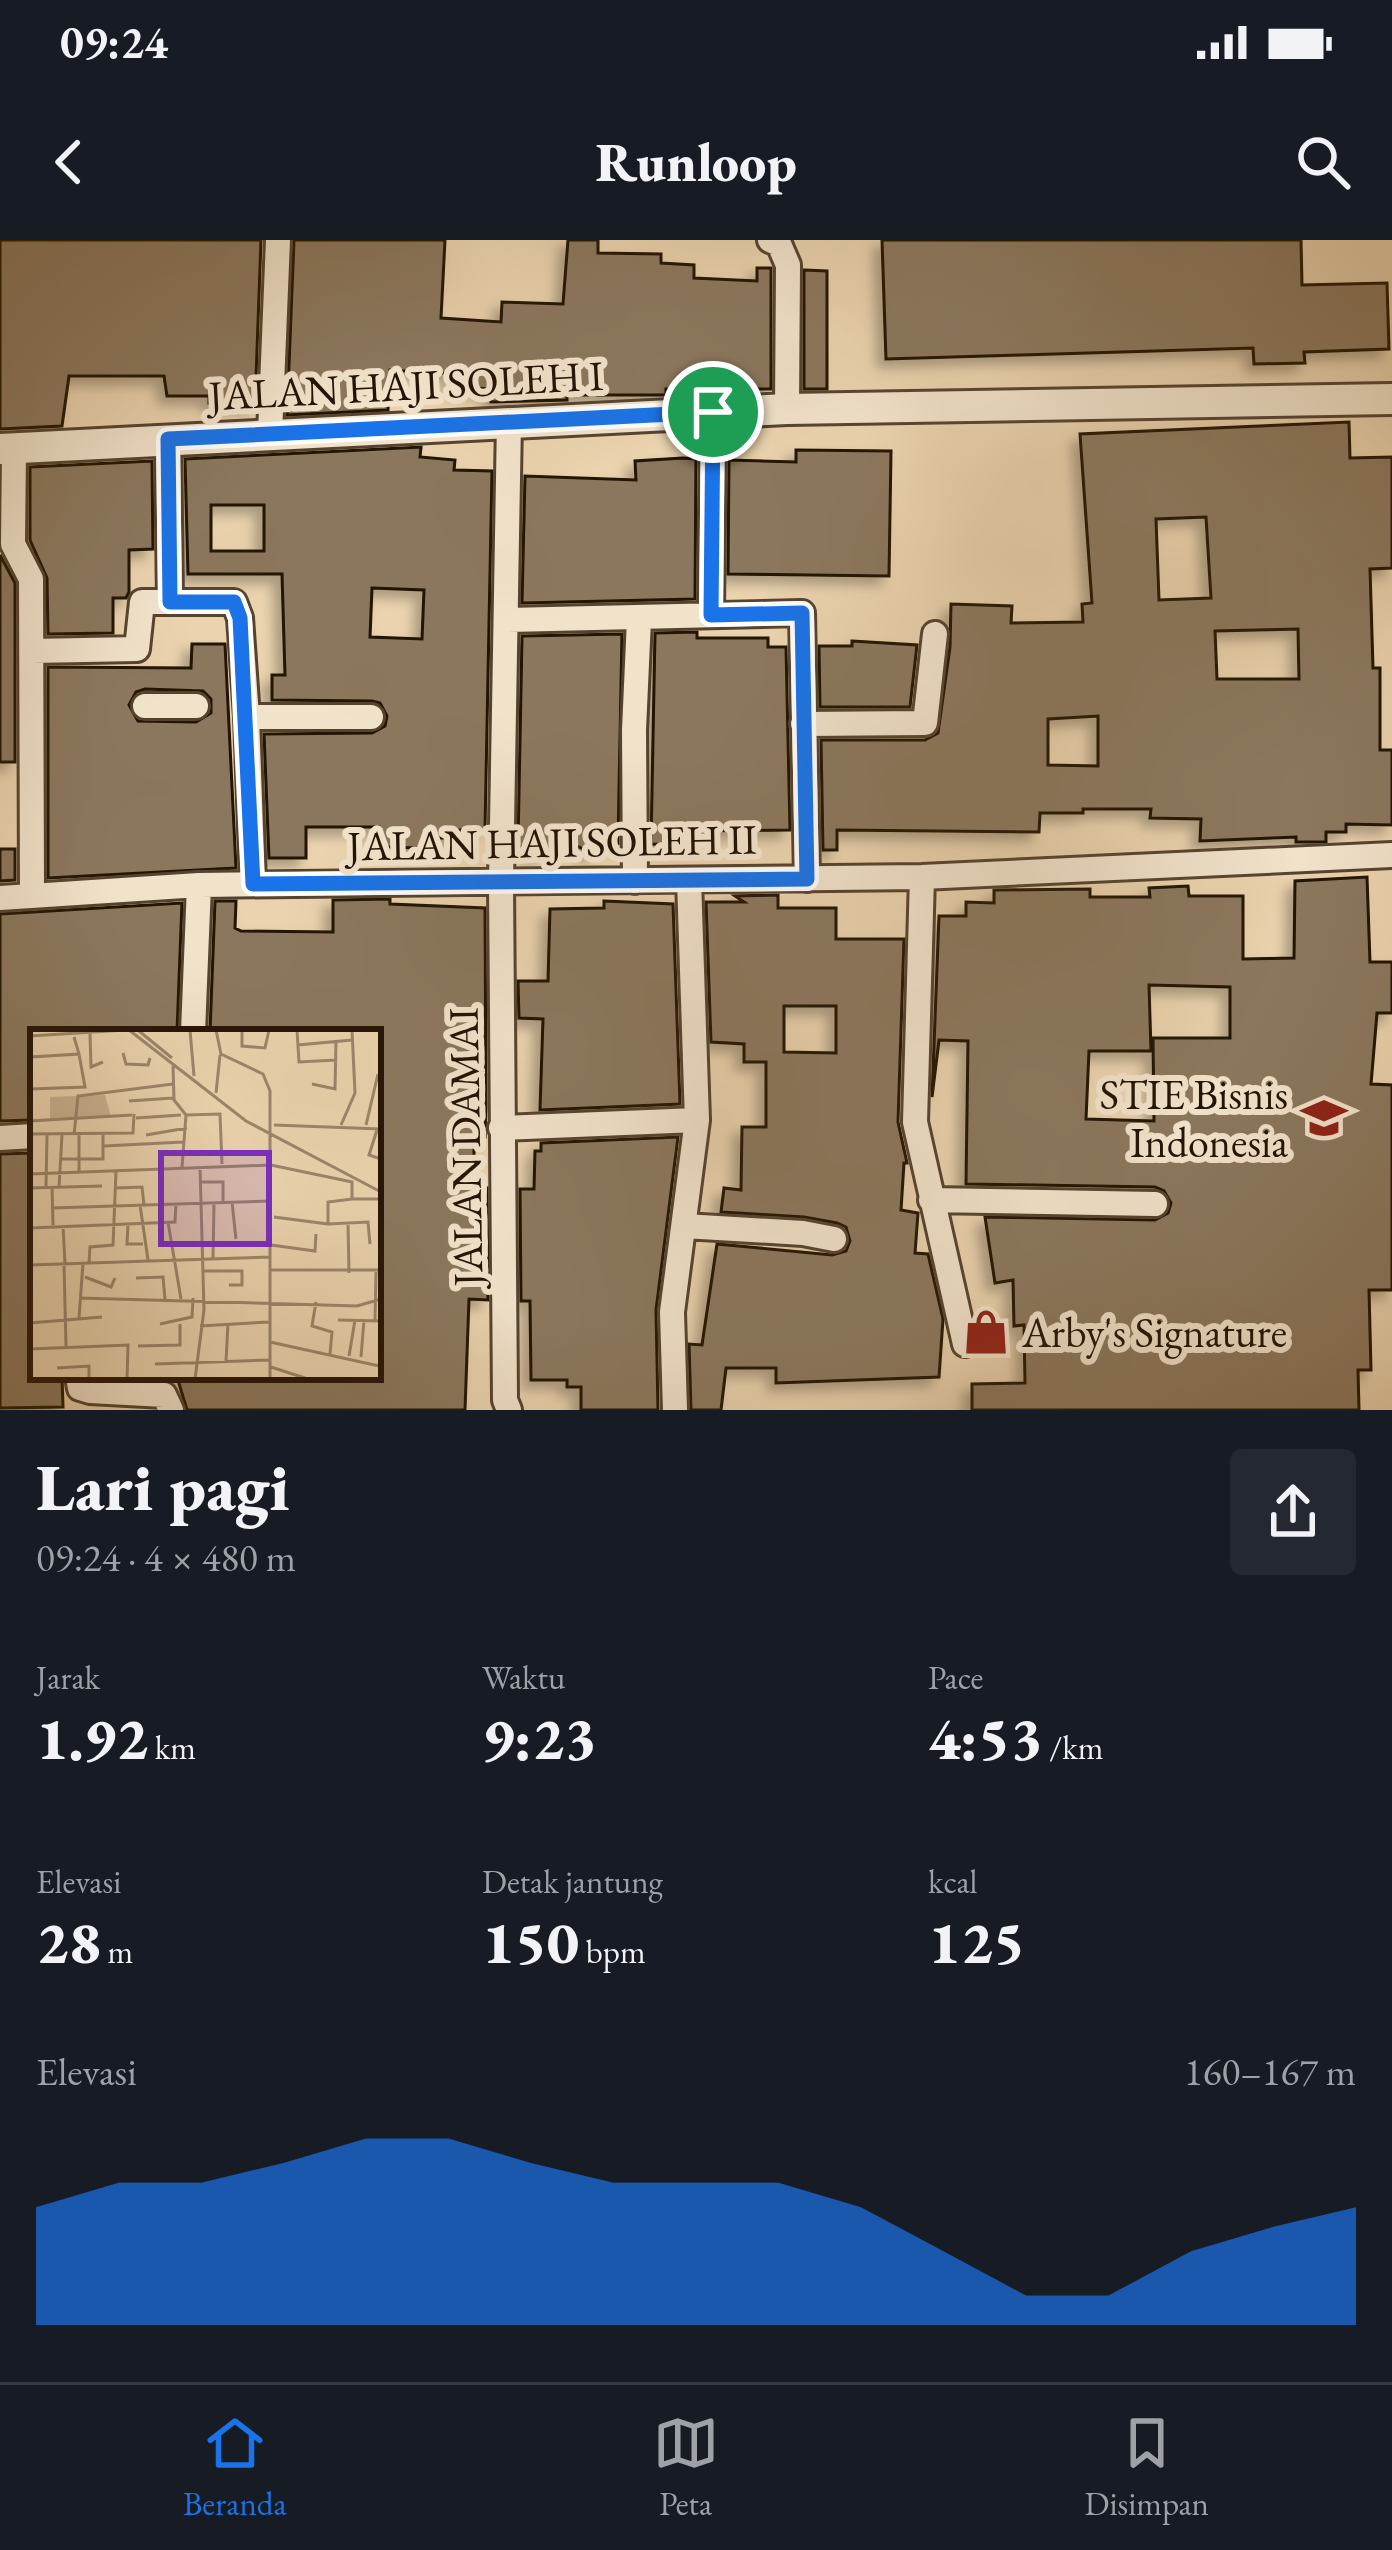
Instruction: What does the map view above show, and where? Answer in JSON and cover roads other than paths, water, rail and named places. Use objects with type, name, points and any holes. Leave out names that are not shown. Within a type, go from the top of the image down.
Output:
[{"type":"street","points":[[270,434],[278,240]]},
{"type":"street","points":[[770,240],[779,244],[788,265],[787,409]]},
{"type":"street","name":"JALAN HAJI SOLEH I","points":[[7,448],[787,409],[1392,399]]},
{"type":"street","points":[[711,615],[713,412]]},
{"type":"street","name":"JALAN DAMAI","points":[[508,421],[500,1128],[505,1400],[509,1410]]},
{"type":"street","points":[[168,439],[170,602]]},
{"type":"street","points":[[7,448],[13,544],[31,579],[32,895]]},
{"type":"street","points":[[32,651],[137,649],[141,603],[234,602],[247,717],[253,884]]},
{"type":"street","points":[[508,620],[802,613],[807,879]]},
{"type":"street","points":[[635,880],[634,730],[640,619]]},
{"type":"street","points":[[803,724],[923,724],[935,634]]},
{"type":"street","points":[[145,706],[196,706]]},
{"type":"street","points":[[247,717],[370,717]]},
{"type":"street","name":"JALAN HAJI SOLEH II","points":[[0,898],[199,885],[922,877],[1392,855]]},
{"type":"street","points":[[922,877],[915,1122],[965,1344]]},
{"type":"street","points":[[675,1410],[672,1312],[698,1120],[689,880]]},
{"type":"street","points":[[193,1029],[199,885]]},
{"type":"street","points":[[500,1128],[698,1120]]},
{"type":"street","points":[[0,1138],[30,1136]]},
{"type":"street","points":[[931,1200],[1155,1204]]},
{"type":"street","points":[[684,1226],[834,1239]]},
{"type":"street","points":[[79,1380],[80,1388],[90,1391],[164,1396],[171,1410]]},
{"type":"place","name":"STIE Bisnis Indonesia","points":[[1324,1118]]},
{"type":"place","name":"Arby's Signature","points":[[986,1332]]}]
